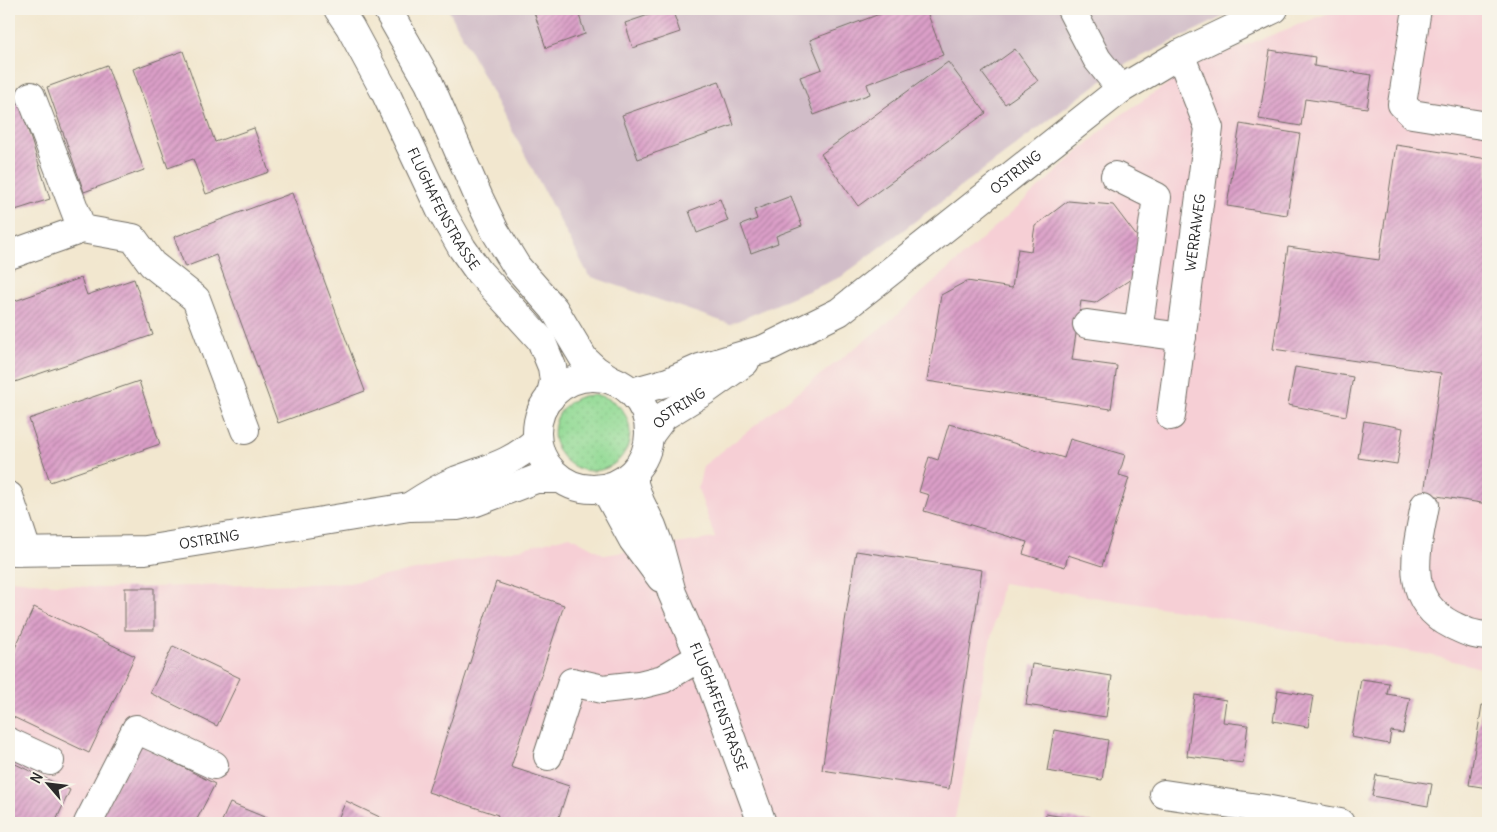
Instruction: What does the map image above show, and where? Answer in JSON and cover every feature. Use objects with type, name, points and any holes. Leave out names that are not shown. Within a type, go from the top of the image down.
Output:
[{"type":"street","name":"FLUGHAFENSTRASSE","points":[[338,9],[350,27],[385,92],[440,209],[462,248],[479,272],[541,340],[552,367],[554,381],[550,398]]},
{"type":"street","points":[[387,9],[428,83],[495,231],[517,267],[554,309],[584,359],[596,370],[622,386],[642,405],[648,420],[649,436],[642,462],[634,472],[618,483],[600,489],[586,489],[572,485],[560,478],[547,466],[537,440],[538,425],[542,411],[550,398],[563,386],[579,379],[596,377],[622,386]]},
{"type":"street","points":[[1071,9],[1096,59],[1121,90]]},
{"type":"street","name":"OSTRING","points":[[649,436],[664,416],[703,392],[764,349],[839,312],[1121,90],[1180,54],[1274,9]]},
{"type":"street","points":[[1417,9],[1402,104],[1412,114],[1488,126]]},
{"type":"street","name":"WERRAWEG","points":[[1171,416],[1209,128],[1180,54]]},
{"type":"street","points":[[30,96],[82,229]]},
{"type":"street","points":[[1115,176],[1157,197],[1138,331]]},
{"type":"street","points":[[9,255],[82,229],[133,238],[152,264],[196,299],[246,430]]},
{"type":"street","points":[[1087,324],[1182,337]]},
{"type":"street","name":"OSTRING","points":[[622,386],[668,382],[700,368],[764,349]]},
{"type":"street","name":"OSTRING","points":[[409,507],[455,481],[509,461],[525,452],[537,440]]},
{"type":"street","name":"FLUGHAFENSTRASSE","points":[[634,472],[634,484],[659,545],[672,593],[709,678],[762,823]]},
{"type":"street","name":"OSTRING","points":[[18,552],[145,550],[409,507],[457,506],[476,502],[536,479],[560,478]]},
{"type":"street","name":"FLUGHAFENSTRASSE","points":[[600,489],[609,496],[633,540],[672,593]]},
{"type":"street","points":[[9,496],[18,552]]},
{"type":"street","points":[[1425,505],[1416,556],[1416,581],[1426,605],[1442,620],[1466,632],[1473,635],[1488,636]]},
{"type":"street","points":[[548,756],[572,682],[603,689],[639,686],[663,679],[700,657]]},
{"type":"street","points":[[88,823],[136,729],[214,765]]},
{"type":"street","points":[[9,742],[50,761]]},
{"type":"street","points":[[1164,794],[1265,809],[1340,823]]},
{"type":"shaded area","points":[[448,9],[1239,9],[1118,68],[841,277],[730,324],[589,276]]},
{"type":"shaded area","points":[[1339,9],[1488,9],[1488,670],[1430,655],[1185,611],[1002,583],[954,823],[9,823],[9,580],[100,588],[349,583],[507,552],[570,536],[605,555],[715,538],[698,489],[703,466],[896,316],[1115,119],[1199,63]]},
{"type":"green space","points":[[585,395],[599,395],[613,401],[624,412],[630,426],[627,448],[619,460],[599,471],[585,471],[571,465],[560,454],[554,440],[554,426],[560,412],[571,401]]},
{"type":"building","points":[[533,9],[596,9],[579,15],[585,34],[546,48]]},
{"type":"building","points":[[666,9],[672,9],[680,32],[633,48],[625,23]]},
{"type":"building","points":[[893,9],[926,9],[943,55],[867,84],[870,94],[814,115],[800,77],[822,69],[810,40]]},
{"type":"building","points":[[1015,49],[1038,81],[1005,104],[982,73]]},
{"type":"building","points":[[1270,50],[1315,57],[1314,66],[1372,75],[1367,108],[1305,99],[1301,126],[1259,119]]},
{"type":"building","points":[[183,51],[215,142],[254,128],[269,172],[206,194],[193,159],[168,168],[133,69]]},
{"type":"building","points":[[948,62],[986,113],[858,206],[821,154]]},
{"type":"building","points":[[107,65],[144,170],[84,192],[47,87]]},
{"type":"building","points":[[719,81],[734,125],[638,159],[622,115]]},
{"type":"building","points":[[14,86],[50,199],[9,212],[9,88]]},
{"type":"building","points":[[1240,124],[1300,134],[1287,215],[1227,206]]},
{"type":"building","points":[[1396,145],[1488,159],[1488,504],[1424,494],[1441,373],[1273,349],[1288,247],[1379,260]]},
{"type":"building","points":[[292,193],[365,391],[278,423],[216,255],[185,267],[174,237]]},
{"type":"building","points":[[791,196],[802,226],[776,236],[778,243],[751,253],[741,225],[757,219],[754,210]]},
{"type":"building","points":[[720,199],[728,221],[697,233],[689,211]]},
{"type":"building","points":[[1068,201],[1113,205],[1138,238],[1131,279],[1095,303],[1081,301],[1072,360],[1117,366],[1111,409],[927,381],[941,295],[967,281],[1012,288],[1018,249],[1031,251],[1035,226]]},
{"type":"building","points":[[81,278],[87,295],[134,279],[153,335],[9,384],[9,303]]},
{"type":"building","points":[[1295,367],[1353,377],[1346,416],[1288,405]]},
{"type":"building","points":[[139,381],[160,444],[50,482],[29,419]]},
{"type":"building","points":[[1364,421],[1403,428],[1397,464],[1358,458]]},
{"type":"building","points":[[949,424],[1064,458],[1070,439],[1125,455],[1119,475],[1129,478],[1102,566],[1068,555],[1065,567],[1023,554],[1027,542],[924,511],[929,495],[919,492],[929,457],[938,460]]},
{"type":"building","points":[[856,551],[982,570],[949,789],[822,770]]},
{"type":"building","points":[[496,582],[564,605],[511,767],[569,786],[557,823],[495,823],[498,815],[428,792]]},
{"type":"building","points":[[125,588],[154,588],[154,630],[125,630]]},
{"type":"building","points":[[34,607],[135,656],[89,753],[9,715],[9,661]]},
{"type":"building","points":[[173,646],[240,678],[217,726],[150,693]]},
{"type":"building","points":[[1032,664],[1112,676],[1106,717],[1026,705]]},
{"type":"building","points":[[1361,679],[1389,683],[1387,694],[1410,698],[1403,733],[1391,731],[1389,744],[1351,737]]},
{"type":"building","points":[[1278,690],[1313,696],[1308,727],[1273,721]]},
{"type":"building","points":[[1195,695],[1226,700],[1223,722],[1248,725],[1243,763],[1187,756]]},
{"type":"building","points":[[1482,705],[1488,706],[1488,788],[1469,785]]},
{"type":"building","points":[[1054,730],[1108,740],[1102,780],[1047,771]]},
{"type":"building","points":[[139,744],[215,784],[195,823],[97,823]]},
{"type":"building","points":[[9,761],[70,790],[55,823],[9,823]]},
{"type":"building","points":[[1376,775],[1432,784],[1428,806],[1372,796]]},
{"type":"building","points":[[346,801],[388,821],[386,823],[336,823]]},
{"type":"building","points":[[230,803],[279,823],[221,823]]},
{"type":"building","points":[[1046,814],[1093,822],[1093,823],[1045,823]]}]
